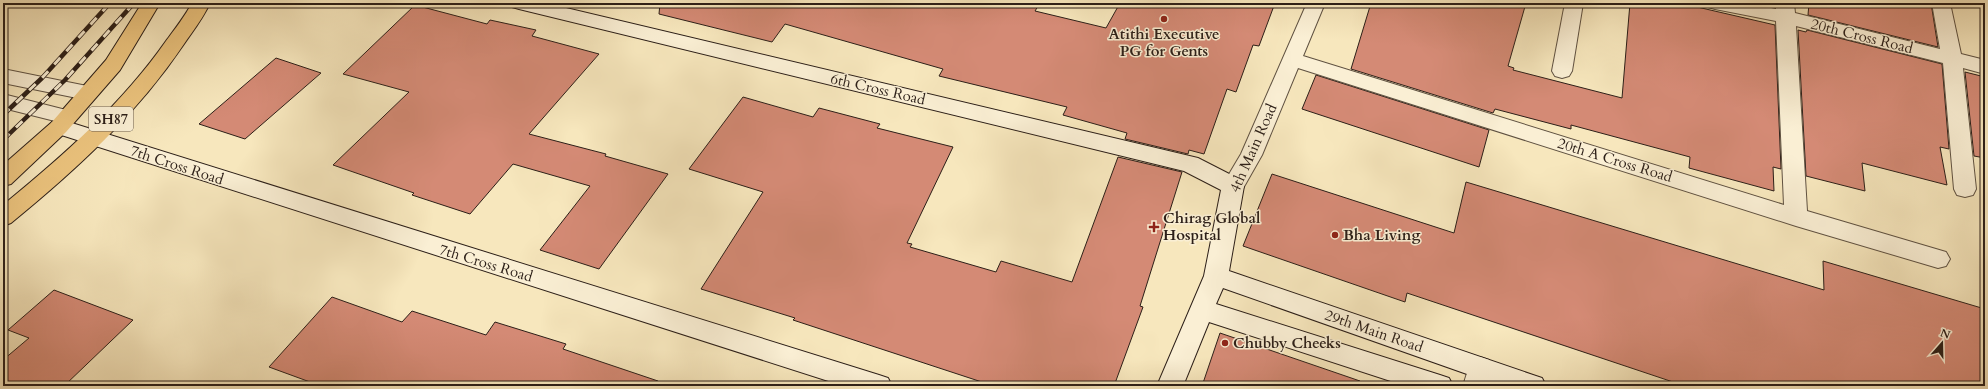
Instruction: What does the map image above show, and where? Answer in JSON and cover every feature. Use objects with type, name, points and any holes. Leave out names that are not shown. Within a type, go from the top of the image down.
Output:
[{"type":"main road","name":"SH87","points":[[3,178],[63,122],[113,65],[151,3]]},
{"type":"main road","name":"SH87","points":[[3,217],[47,182],[94,138],[152,74],[197,11],[201,3]]},
{"type":"main road","name":"6th Cross Road","points":[[519,3],[1190,164],[1233,186]]},
{"type":"main road","name":"4th Main Road","points":[[1170,386],[1216,276],[1233,186],[1251,155],[1316,3]]},
{"type":"main road","points":[[1562,71],[1574,3]]},
{"type":"main road","name":"20th Cross Road","points":[[1715,3],[1786,10],[1952,59],[1985,67]]},
{"type":"main road","points":[[1941,3],[1952,59],[1965,189]]},
{"type":"main road","points":[[1786,10],[1796,217]]},
{"type":"main road","name":"20th A Cross Road","points":[[1292,59],[1796,217],[1938,259]]},
{"type":"main road","points":[[3,76],[87,93]]},
{"type":"main road","name":"7th Cross Road","points":[[3,101],[63,122],[94,138],[879,386]]},
{"type":"main road","name":"29th Main Road","points":[[1216,276],[1478,377],[1533,386]]},
{"type":"main road","name":"29th Main Road","points":[[1201,309],[1440,386]]},
{"type":"building","points":[[660,3],[1040,3],[1035,11],[1106,28],[1120,3],[1275,3],[1259,46],[1253,45],[1236,92],[1227,89],[1204,154],[1189,150],[1188,154],[1125,139],[1127,133],[1063,115],[1067,107],[939,76],[943,69],[785,24],[772,42],[659,14]]},
{"type":"building","points":[[1371,3],[1526,3],[1508,66],[1514,68],[1513,70],[1622,98],[1630,3],[1680,3],[1775,25],[1781,169],[1773,167],[1774,191],[1689,168],[1690,157],[1571,125],[1571,129],[1495,109],[1493,113],[1351,69]]},
{"type":"building","points":[[1809,3],[1931,3],[1938,47],[1808,15]]},
{"type":"building","points":[[415,5],[487,24],[490,20],[536,30],[532,36],[599,54],[529,134],[606,154],[605,156],[668,174],[599,269],[540,250],[590,186],[513,164],[470,214],[412,195],[414,193],[333,165],[409,92],[343,74]]},
{"type":"building","points":[[1798,30],[1806,32],[1807,30],[1942,64],[1949,149],[1940,147],[1947,185],[1862,163],[1865,191],[1806,176]]},
{"type":"building","points":[[276,58],[321,73],[245,139],[199,124]]},
{"type":"building","points":[[1965,72],[1985,77],[1985,158],[1974,156]]},
{"type":"building","points":[[1316,75],[1489,130],[1479,167],[1302,109]]},
{"type":"building","points":[[743,97],[813,117],[819,108],[880,124],[877,128],[953,147],[907,243],[912,244],[910,247],[996,272],[1001,261],[1072,282],[1118,157],[1182,172],[1140,306],[1143,307],[1114,386],[994,386],[793,320],[795,318],[701,289],[763,192],[689,169]]},
{"type":"building","points":[[1272,174],[1454,233],[1466,182],[1824,290],[1823,261],[1985,309],[1985,386],[1685,386],[1407,293],[1405,302],[1243,246]]},
{"type":"building","points":[[54,290],[133,320],[64,386],[3,386],[3,360],[29,338],[8,330]]},
{"type":"building","points":[[332,297],[402,322],[412,311],[486,335],[495,322],[566,344],[563,349],[658,381],[657,386],[321,386],[269,367]]},
{"type":"building","points":[[1220,333],[1360,381],[1359,386],[1202,386]]},
{"type":"railway","points":[[3,115],[42,78],[110,3]]},
{"type":"railway","points":[[3,140],[65,80],[134,3]]},
{"type":"place","name":"Atithi Executive PG for Gents","points":[[1164,19]]},
{"type":"place","name":"Chirag Global Hospital","points":[[1154,227]]},
{"type":"place","name":"Bha Living","points":[[1335,235]]},
{"type":"place","name":"Chubby Cheeks","points":[[1225,343]]}]
